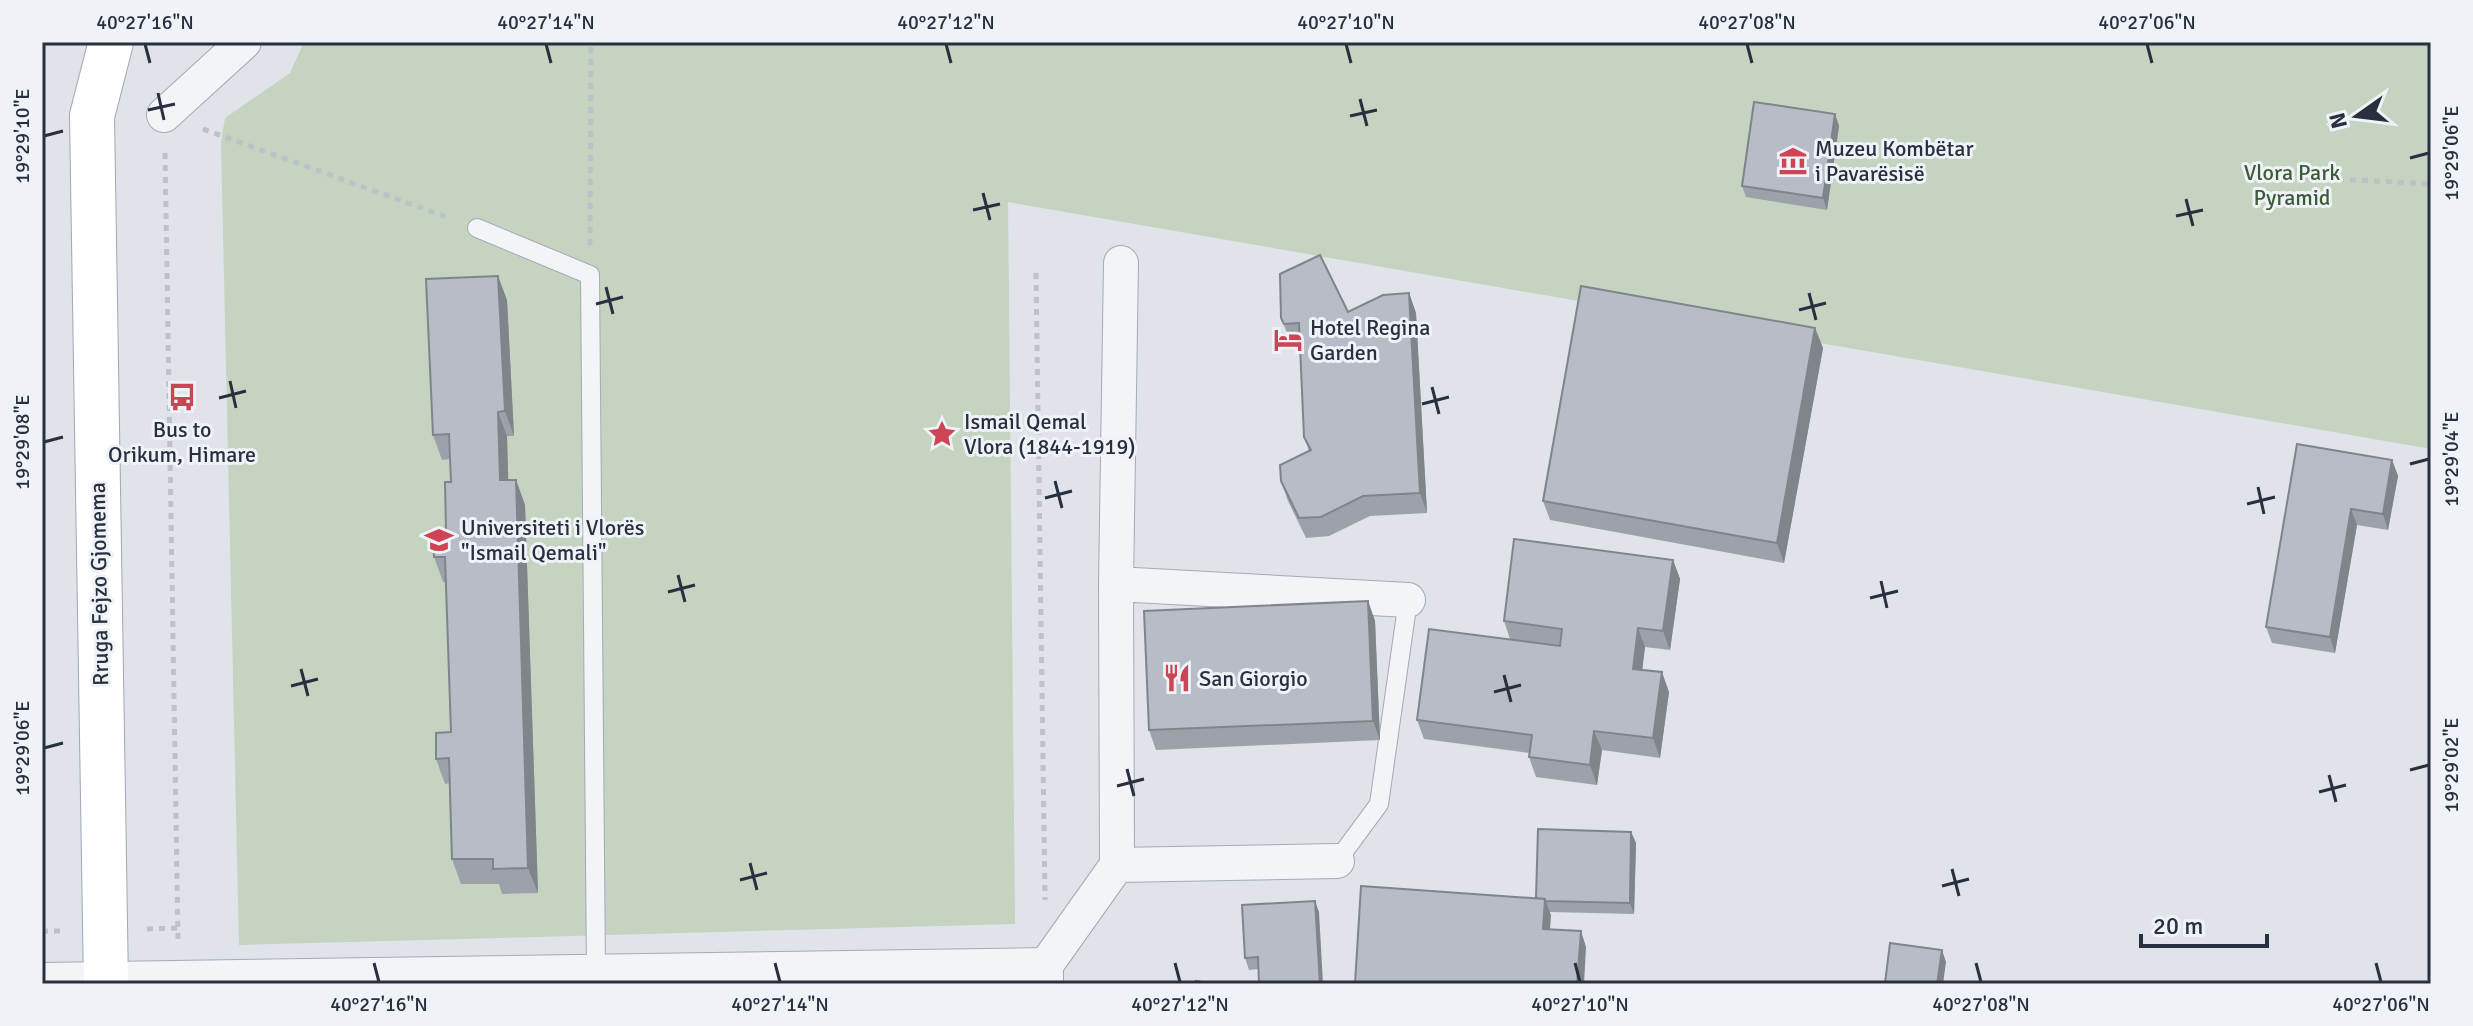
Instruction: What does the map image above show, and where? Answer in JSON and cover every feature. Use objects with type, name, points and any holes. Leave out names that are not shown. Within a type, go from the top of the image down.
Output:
[{"type":"main road","name":"Rruga Fejzo Gjomema","points":[[106,981],[92,116],[111,42]]},
{"type":"street","points":[[164,115],[244,42]]},
{"type":"street","points":[[42,980],[1046,975],[1117,865],[1116,584],[1121,263]]},
{"type":"street","points":[[1116,584],[1408,600]]},
{"type":"street","points":[[1117,865],[1337,861]]},
{"type":"lane","points":[[477,228],[590,275],[596,978]]},
{"type":"lane","points":[[1337,861],[1379,804],[1408,600]]},
{"type":"path","points":[[590,275],[591,42]]},
{"type":"path","points":[[178,977],[164,115],[477,228]]},
{"type":"path","points":[[2302,177],[2431,184]]},
{"type":"path","points":[[1036,273],[1046,975]]},
{"type":"green space","name":"Vlora Park Pyramid","points":[[304,42],[2431,42],[2431,449],[1008,202],[1015,924],[239,945],[221,143],[225,118],[290,73]]},
{"type":"building","name":"Muzeu Kombëtar i Pavarësisë","points":[[1754,102],[1835,114],[1823,198],[1742,186]]},
{"type":"building","points":[[1320,255],[1348,312],[1383,295],[1409,293],[1420,493],[1363,496],[1321,517],[1299,518],[1281,481],[1280,465],[1311,450],[1304,437],[1299,323],[1284,324],[1281,318],[1280,274]]},
{"type":"building","points":[[498,276],[505,411],[498,412],[500,480],[516,480],[528,868],[493,869],[493,859],[452,859],[449,758],[436,759],[436,733],[451,732],[445,557],[434,557],[433,531],[446,530],[445,482],[451,482],[449,434],[433,435],[426,279]]},
{"type":"building","points":[[1581,286],[1815,328],[1777,543],[1543,501]]},
{"type":"building","points":[[2297,444],[2392,460],[2383,514],[2351,509],[2330,637],[2266,627]]},
{"type":"building","points":[[1514,539],[1673,560],[1663,631],[1638,628],[1633,669],[1662,672],[1653,738],[1594,731],[1590,765],[1529,757],[1532,735],[1417,720],[1429,629],[1560,646],[1562,629],[1504,621]]},
{"type":"building","points":[[1368,601],[1373,721],[1149,730],[1144,611]]},
{"type":"building","points":[[1538,829],[1631,832],[1630,903],[1545,901],[1536,898]]},
{"type":"building","points":[[1361,886],[1545,899],[1543,929],[1581,931],[1577,984],[1355,984]]},
{"type":"building","points":[[1315,901],[1320,984],[1259,984],[1258,957],[1245,958],[1242,905]]},
{"type":"building","points":[[1890,943],[1942,950],[1937,984],[1885,983]]},
{"type":"place","name":"Muzeu Kombëtar i Pavarësisë","points":[[1793,161]]},
{"type":"place","name":"Hotel Regina Garden","points":[[1288,340]]},
{"type":"place","name":"Bus to Orikum, Himare","points":[[182,397]]},
{"type":"place","name":"Ismail Qemal Vlora (1844-1919)","points":[[942,434]]},
{"type":"place","name":"Universiteti i Vlorës \"Ismail Qemali\"","points":[[439,540]]},
{"type":"place","name":"San Giorgio","points":[[1177,678]]}]
